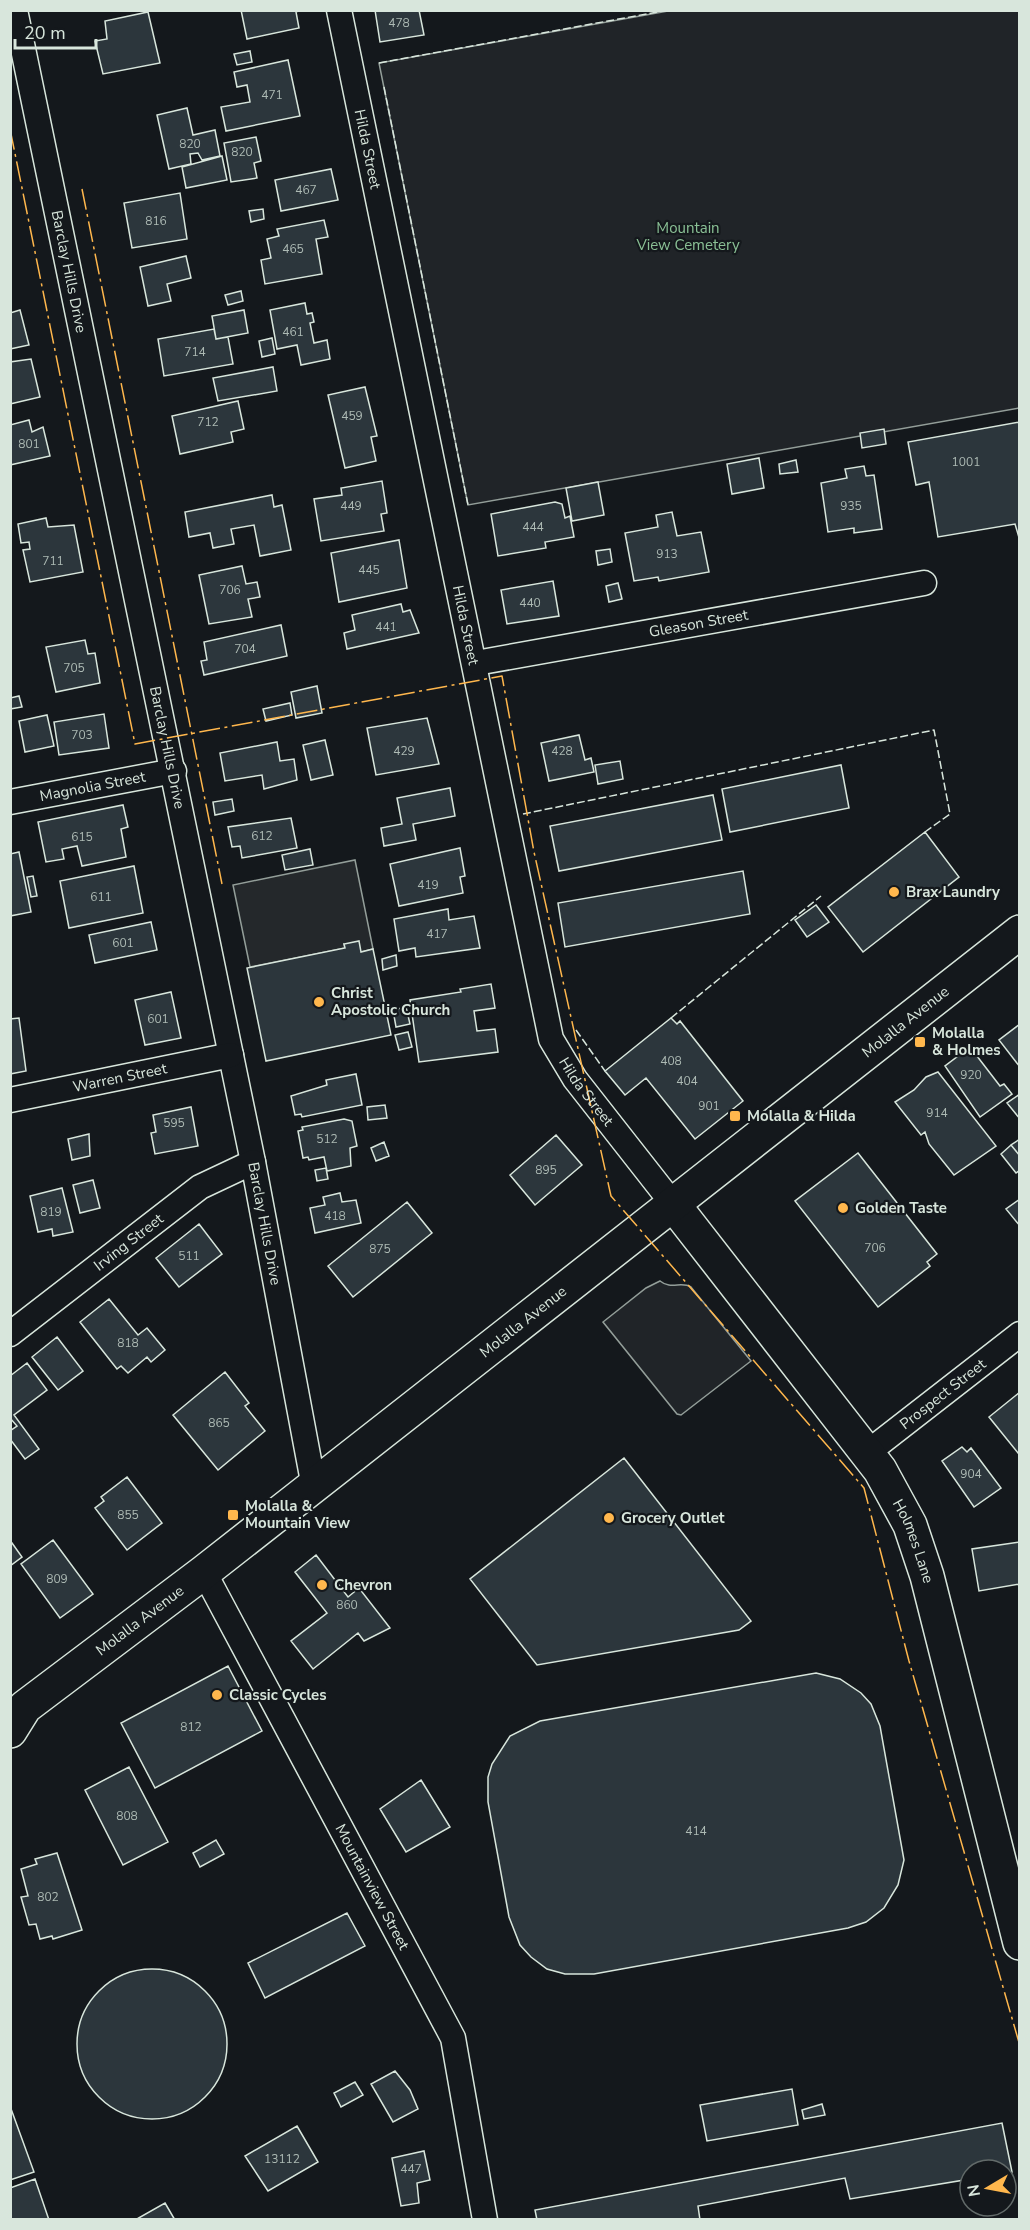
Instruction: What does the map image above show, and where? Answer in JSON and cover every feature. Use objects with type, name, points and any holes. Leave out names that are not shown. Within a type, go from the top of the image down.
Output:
[{"type":"main road","name":"Molalla Avenue","points":[[15,1715],[314,1487],[1020,932]]},
{"type":"main road","name":"Holmes Lane","points":[[673,1204],[867,1453],[898,1499],[920,1553],[1020,1943]]},
{"type":"street","name":"Barclay Hills Drive","points":[[15,10],[254,1162],[314,1487]]},
{"type":"street","name":"Hilda Street","points":[[339,10],[476,663],[551,1039],[575,1079],[673,1204]]},
{"type":"street","name":"Gleason Street","points":[[476,663],[924,583]]},
{"type":"street","name":"Magnolia Street","points":[[10,802],[174,771]]},
{"type":"street","name":"Warren Street","points":[[10,1100],[231,1055]]},
{"type":"street","name":"Irving Street","points":[[10,1334],[200,1187],[254,1162]]},
{"type":"street","name":"Prospect Street","points":[[867,1453],[1020,1334]]},
{"type":"street","name":"Mountainview Street","points":[[204,1572],[453,2038],[485,2220]]},
{"type":"green space","name":"Mountain View Cemetery","points":[[668,11],[1019,11],[1019,408],[468,505],[379,63]]},
{"type":"green space","points":[[660,1281],[668,1285],[691,1287],[751,1361],[681,1415],[677,1414],[603,1322],[646,1288]]},
{"type":"shaded area","points":[[355,860],[373,949],[361,952],[344,944],[345,948],[250,967],[233,885]]},
{"type":"building","points":[[241,10],[300,10],[296,12],[299,28],[247,39]]},
{"type":"building","points":[[375,10],[419,10],[424,35],[380,42]]},
{"type":"building","points":[[148,12],[160,63],[103,74],[95,41],[107,39],[105,21]]},
{"type":"building","points":[[250,51],[252,62],[237,65],[234,54]]},
{"type":"building","points":[[288,60],[300,116],[226,131],[221,107],[250,102],[247,85],[237,87],[234,72]]},
{"type":"building","points":[[187,108],[193,135],[215,130],[220,156],[202,160],[198,153],[190,154],[191,164],[169,169],[157,115]]},
{"type":"building","points":[[256,137],[261,161],[254,163],[257,178],[231,182],[224,143]]},
{"type":"building","points":[[222,156],[227,180],[186,188],[182,167]]},
{"type":"building","points":[[331,169],[338,200],[281,211],[275,180]]},
{"type":"building","points":[[180,193],[187,239],[132,248],[124,203]]},
{"type":"building","points":[[263,209],[264,219],[251,222],[249,211]]},
{"type":"building","points":[[324,220],[328,237],[316,239],[322,274],[265,284],[261,260],[271,258],[267,239],[279,236],[277,229]]},
{"type":"building","points":[[186,256],[191,278],[167,284],[171,301],[148,306],[140,267]]},
{"type":"building","points":[[241,291],[243,301],[228,305],[225,295]]},
{"type":"building","points":[[305,303],[307,314],[312,313],[314,322],[310,323],[314,343],[327,340],[330,359],[301,365],[297,345],[277,349],[270,310]]},
{"type":"building","points":[[20,310],[29,345],[10,349],[10,313]]},
{"type":"building","points":[[244,310],[248,333],[216,339],[212,316]]},
{"type":"building","points":[[214,329],[216,339],[228,337],[233,364],[164,376],[158,339]]},
{"type":"building","points":[[272,338],[275,354],[262,357],[259,341]]},
{"type":"building","points":[[31,359],[40,397],[10,404],[10,362]]},
{"type":"building","points":[[273,367],[277,391],[218,401],[213,378]]},
{"type":"building","points":[[365,387],[377,436],[371,437],[376,461],[345,468],[328,395]]},
{"type":"building","points":[[238,401],[244,429],[231,432],[233,442],[180,454],[172,416]]},
{"type":"building","points":[[29,420],[32,432],[43,427],[50,456],[10,465],[10,425]]},
{"type":"building","points":[[1020,422],[1020,541],[1015,524],[938,537],[929,482],[916,485],[908,442]]},
{"type":"building","points":[[884,429],[886,444],[862,448],[860,433]]},
{"type":"building","points":[[759,458],[764,488],[732,494],[727,464]]},
{"type":"building","points":[[796,460],[798,472],[780,474],[779,464]]},
{"type":"building","points":[[864,466],[866,476],[874,475],[882,529],[854,533],[854,528],[828,532],[821,483],[847,478],[845,469]]},
{"type":"building","points":[[382,481],[387,513],[381,514],[384,531],[321,541],[314,499],[342,495],[341,488]]},
{"type":"building","points":[[598,482],[604,515],[572,521],[566,488]]},
{"type":"building","points":[[272,495],[274,507],[282,505],[291,550],[260,556],[254,525],[231,529],[234,544],[213,548],[210,533],[189,537],[185,512]]},
{"type":"building","points":[[555,502],[562,504],[565,518],[570,516],[574,537],[545,542],[546,548],[498,556],[491,514]]},
{"type":"building","points":[[672,512],[677,536],[701,532],[709,572],[659,581],[658,577],[634,581],[625,533],[658,527],[656,515]]},
{"type":"building","points":[[46,518],[48,527],[74,525],[83,572],[30,582],[23,550],[30,549],[29,542],[21,543],[18,524]]},
{"type":"building","points":[[399,540],[407,588],[339,602],[331,553]]},
{"type":"building","points":[[610,549],[612,562],[598,565],[596,551]]},
{"type":"building","points":[[242,566],[246,584],[257,582],[260,597],[248,599],[252,617],[209,624],[199,575]]},
{"type":"building","points":[[553,581],[559,616],[507,624],[501,590]]},
{"type":"building","points":[[618,583],[622,599],[609,602],[606,586]]},
{"type":"building","points":[[401,604],[403,612],[410,610],[419,633],[347,649],[344,633],[355,630],[352,615]]},
{"type":"building","points":[[281,625],[287,656],[204,675],[201,661],[207,660],[204,642]]},
{"type":"building","points":[[85,640],[88,654],[95,653],[100,683],[56,692],[46,647]]},
{"type":"building","points":[[317,686],[322,713],[296,718],[291,692]]},
{"type":"building","points":[[19,696],[22,707],[10,709],[10,698]]},
{"type":"building","points":[[290,703],[292,715],[266,721],[263,709]]},
{"type":"building","points":[[104,714],[109,748],[59,755],[54,722]]},
{"type":"building","points":[[47,715],[54,746],[25,752],[19,721]]},
{"type":"building","points":[[427,718],[439,764],[376,775],[367,728]]},
{"type":"building","points":[[579,735],[585,760],[591,758],[594,772],[549,781],[541,743]]},
{"type":"building","points":[[325,740],[333,775],[311,780],[303,745]]},
{"type":"building","points":[[277,742],[280,761],[294,759],[297,780],[264,789],[262,775],[225,781],[220,753]]},
{"type":"building","points":[[620,761],[623,779],[598,784],[595,765]]},
{"type":"building","points":[[841,765],[849,808],[730,832],[722,789]]},
{"type":"building","points":[[450,788],[455,816],[413,824],[416,840],[384,846],[381,828],[402,824],[397,798]]},
{"type":"building","points":[[713,795],[722,840],[559,871],[550,826]]},
{"type":"building","points":[[232,799],[234,811],[215,815],[213,802]]},
{"type":"building","points":[[123,805],[128,827],[121,829],[126,857],[82,866],[77,846],[62,849],[64,859],[46,862],[38,822]]},
{"type":"building","points":[[291,818],[297,848],[242,858],[240,846],[232,847],[228,827]]},
{"type":"building","name":"Brax Laundry","points":[[925,832],[959,877],[863,952],[828,907]]},
{"type":"building","points":[[460,848],[465,876],[460,877],[463,893],[399,906],[390,864]]},
{"type":"building","points":[[310,849],[313,865],[285,870],[282,855]]},
{"type":"building","points":[[19,852],[31,912],[10,916],[10,854]]},
{"type":"building","points":[[134,866],[143,913],[69,928],[60,881]]},
{"type":"building","points":[[743,871],[750,914],[565,947],[558,903]]},
{"type":"building","points":[[33,876],[37,896],[31,897],[27,877]]},
{"type":"building","points":[[816,905],[829,922],[807,937],[795,920]]},
{"type":"building","points":[[448,909],[449,920],[474,916],[480,948],[416,957],[415,948],[399,951],[394,919]]},
{"type":"building","points":[[151,922],[157,950],[95,963],[89,935]]},
{"type":"building","name":"Christ Apostolic Church","points":[[359,941],[361,952],[373,949],[391,1035],[266,1061],[247,968],[345,948],[344,944]]},
{"type":"building","points":[[396,955],[397,966],[383,970],[382,959]]},
{"type":"building","points":[[491,984],[495,1008],[474,1011],[477,1031],[495,1029],[498,1052],[419,1062],[410,1000],[461,992],[460,989]]},
{"type":"building","points":[[171,992],[181,1038],[145,1045],[135,1000]]},
{"type":"building","points":[[406,1007],[410,1024],[396,1027],[393,1010]]},
{"type":"building","points":[[19,1018],[26,1071],[10,1074],[10,1019]]},
{"type":"building","points":[[671,1018],[677,1024],[680,1021],[743,1101],[695,1139],[646,1078],[625,1095],[605,1071]]},
{"type":"building","points":[[1020,1024],[1020,1067],[999,1040]]},
{"type":"building","points":[[408,1032],[412,1047],[399,1050],[395,1035]]},
{"type":"building","points":[[970,1047],[1000,1086],[1004,1084],[1012,1094],[980,1117],[945,1066]]},
{"type":"building","points":[[938,1072],[996,1146],[954,1175],[929,1144],[925,1132],[921,1135],[895,1102],[914,1090],[926,1077]]},
{"type":"building","points":[[356,1074],[362,1105],[302,1117],[301,1114],[295,1115],[291,1096],[327,1085],[326,1080]]},
{"type":"building","points":[[1020,1094],[1020,1119],[1007,1103]]},
{"type":"building","points":[[385,1105],[387,1118],[368,1120],[367,1107]]},
{"type":"building","points":[[191,1107],[198,1146],[155,1154],[151,1133],[156,1132],[153,1115]]},
{"type":"building","points":[[344,1119],[352,1121],[357,1146],[350,1148],[351,1166],[327,1171],[324,1157],[309,1160],[308,1157],[303,1158],[298,1131],[303,1130],[302,1127]]},
{"type":"building","points":[[89,1134],[90,1156],[72,1160],[68,1139]]},
{"type":"building","points":[[556,1135],[582,1165],[535,1205],[510,1175]]},
{"type":"building","points":[[1020,1139],[1020,1156],[1011,1145]]},
{"type":"building","points":[[384,1142],[389,1156],[376,1161],[371,1148]]},
{"type":"building","points":[[1011,1145],[1020,1156],[1020,1170],[1016,1173],[1001,1154]]},
{"type":"building","points":[[858,1153],[937,1254],[927,1262],[930,1266],[878,1307],[795,1201]]},
{"type":"building","points":[[326,1168],[328,1179],[317,1181],[315,1170]]},
{"type":"building","points":[[93,1180],[100,1208],[80,1213],[73,1185]]},
{"type":"building","points":[[62,1188],[73,1232],[53,1236],[52,1229],[38,1232],[30,1196]]},
{"type":"building","points":[[340,1193],[342,1202],[356,1200],[361,1223],[315,1233],[310,1208],[325,1205],[323,1197]]},
{"type":"building","points":[[1020,1199],[1020,1226],[1006,1209]]},
{"type":"building","points":[[407,1202],[432,1233],[353,1297],[328,1266]]},
{"type":"building","points":[[199,1224],[222,1254],[179,1287],[156,1258]]},
{"type":"building","points":[[109,1299],[138,1335],[147,1328],[165,1350],[151,1362],[147,1357],[128,1373],[121,1366],[117,1369],[80,1322]]},
{"type":"building","points":[[57,1337],[83,1371],[58,1390],[32,1357]]},
{"type":"building","points":[[27,1363],[47,1390],[14,1415],[39,1449],[25,1459],[10,1439],[10,1431],[17,1426],[10,1418],[10,1376]]},
{"type":"building","points":[[225,1372],[249,1403],[245,1406],[265,1431],[218,1470],[173,1415]]},
{"type":"building","points":[[1020,1392],[1020,1451],[1018,1453],[989,1417]]},
{"type":"building","points":[[962,1447],[967,1452],[971,1448],[1001,1488],[974,1507],[942,1461]]},
{"type":"building","name":"Grocery Outlet","points":[[624,1458],[751,1621],[739,1630],[537,1665],[470,1579]]},
{"type":"building","points":[[127,1477],[162,1523],[127,1550],[95,1508],[104,1501],[101,1497]]},
{"type":"building","points":[[53,1540],[93,1594],[60,1618],[21,1564]]},
{"type":"building","points":[[1020,1542],[1020,1584],[979,1591],[972,1549]]},
{"type":"building","points":[[12,1543],[22,1557],[10,1566],[10,1544]]},
{"type":"building","points":[[316,1555],[348,1597],[359,1588],[390,1628],[364,1641],[358,1633],[313,1669],[291,1641],[327,1613],[295,1572]]},
{"type":"building","points":[[228,1666],[262,1731],[155,1788],[121,1723]]},
{"type":"building","points":[[816,1673],[840,1679],[861,1693],[871,1704],[880,1726],[904,1860],[898,1885],[884,1908],[866,1922],[848,1928],[594,1974],[565,1974],[547,1969],[531,1957],[520,1945],[509,1917],[488,1802],[488,1777],[492,1764],[510,1736],[540,1721]]},
{"type":"building","points":[[129,1767],[168,1842],[123,1865],[85,1790]]},
{"type":"building","points":[[421,1780],[450,1827],[406,1852],[380,1809]]},
{"type":"building","points":[[216,1840],[224,1854],[200,1867],[193,1853]]},
{"type":"building","points":[[57,1853],[82,1930],[53,1939],[52,1936],[40,1939],[36,1924],[29,1925],[21,1897],[28,1896],[21,1869],[37,1864],[35,1859]]},
{"type":"building","points":[[347,1913],[365,1946],[265,1998],[248,1963]]},
{"type":"building","points":[[152,1969],[181,1975],[205,1991],[221,2015],[227,2044],[221,2073],[205,2097],[181,2113],[152,2119],[123,2113],[99,2097],[83,2073],[77,2044],[83,2015],[99,1991],[123,1975]]},
{"type":"building","points":[[395,2071],[410,2090],[418,2109],[393,2122],[371,2084]]},
{"type":"building","points":[[355,2082],[363,2095],[341,2107],[334,2093]]},
{"type":"building","points":[[792,2089],[798,2125],[707,2141],[700,2105]]},
{"type":"building","points":[[822,2104],[825,2115],[804,2119],[802,2110]]},
{"type":"building","points":[[10,2106],[34,2172],[10,2180]]},
{"type":"building","points":[[1002,2123],[1009,2158],[958,2158],[958,2181],[850,2199],[845,2178],[698,2206],[700,2220],[537,2220],[535,2210]]},
{"type":"building","points":[[297,2126],[318,2162],[268,2191],[245,2156]]},
{"type":"building","points":[[424,2151],[430,2180],[417,2183],[419,2203],[401,2206],[392,2158]]},
{"type":"building","points":[[35,2179],[49,2220],[10,2220],[10,2188]]},
{"type":"building","points":[[165,2203],[175,2220],[135,2220]]},
{"type":"fence","points":[[379,63],[668,10]]},
{"type":"fence","points":[[384,87],[468,505]]},
{"type":"fence","points":[[523,814],[934,730],[950,814],[925,832]]},
{"type":"fence","points":[[671,1018],[821,896]]},
{"type":"fence","points":[[576,1030],[605,1071]]},
{"type":"power","points":[[10,129],[135,744],[502,676],[534,852],[611,1196],[864,1488],[909,1661],[1020,2046]]},
{"type":"power","points":[[82,189],[222,884]]},
{"type":"place","name":"Brax Laundry","points":[[894,892]]},
{"type":"place","name":"Christ Apostolic Church","points":[[319,1002]]},
{"type":"place","name":"Molalla & Holmes","points":[[920,1042]]},
{"type":"place","name":"Molalla & Hilda","points":[[735,1116]]},
{"type":"place","name":"Golden Taste","points":[[843,1208]]},
{"type":"place","name":"Molalla & Mountain View","points":[[233,1515]]},
{"type":"place","name":"Grocery Outlet","points":[[609,1518]]},
{"type":"place","name":"Chevron","points":[[322,1585]]},
{"type":"place","name":"Classic Cycles","points":[[217,1695]]}]
